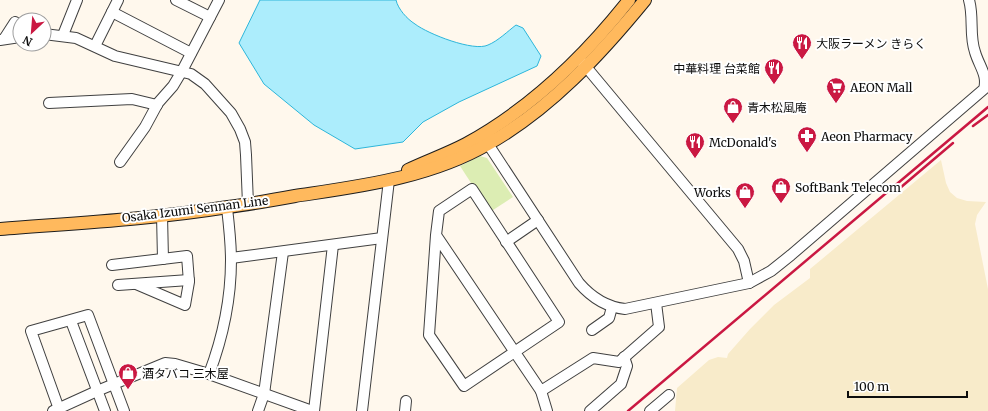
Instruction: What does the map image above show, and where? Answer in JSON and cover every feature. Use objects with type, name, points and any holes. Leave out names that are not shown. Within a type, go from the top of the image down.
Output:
[{"type":"main road","name":"Osaka Izumi Sennan Line","points":[[389,180],[465,144],[510,116],[582,63],[629,0]]},
{"type":"main road","name":"Osaka Izumi Sennan Line","points":[[0,229],[227,208],[357,188],[425,172],[463,157],[488,144],[541,108],[582,63],[645,0]]},
{"type":"street","points":[[63,35],[77,0]]},
{"type":"street","points":[[95,46],[118,0]]},
{"type":"street","points":[[176,0],[210,17]]},
{"type":"street","points":[[120,162],[145,127],[156,105],[173,86],[218,0]]},
{"type":"street","points":[[488,144],[586,291],[603,303],[612,307],[625,309],[656,304],[749,283],[771,271],[791,255],[984,89],[987,82],[987,76],[974,52],[972,42],[973,21],[969,0]]},
{"type":"street","points":[[112,12],[191,52]]},
{"type":"street","points":[[2,40],[12,26]]},
{"type":"street","points":[[52,34],[76,38],[115,56],[182,71],[191,74],[205,84],[222,100],[240,128],[246,156],[248,204]]},
{"type":"street","points":[[2,40],[12,38]]},
{"type":"street","points":[[582,63],[738,249],[744,261],[749,283]]},
{"type":"street","points":[[49,103],[132,99],[156,105]]},
{"type":"street","points":[[362,411],[389,180]]},
{"type":"street","points":[[472,189],[506,242],[559,322],[464,386],[429,335],[438,211],[472,189]]},
{"type":"street","points":[[209,374],[224,327],[229,302],[231,258],[227,208]]},
{"type":"street","points":[[162,214],[163,259]]},
{"type":"street","points":[[506,242],[538,220]]},
{"type":"street","points":[[436,235],[541,391],[547,411]]},
{"type":"street","points":[[231,258],[333,246],[382,238]]},
{"type":"street","points":[[124,411],[114,385],[88,315],[31,331],[56,410],[97,391],[114,385],[143,371],[165,363],[175,364],[209,374],[313,411],[333,246]]},
{"type":"street","points":[[258,411],[264,394],[283,252]]},
{"type":"street","points":[[112,265],[187,256],[189,280],[185,304],[136,284]]},
{"type":"street","points":[[118,285],[189,280]]},
{"type":"street","points":[[541,391],[593,358],[618,362],[658,327],[656,304]]},
{"type":"street","points":[[592,330],[609,318],[612,307]]},
{"type":"street","points":[[71,321],[105,411]]},
{"type":"street","points":[[590,411],[621,384],[627,366],[624,357]]},
{"type":"street","points":[[651,411],[669,395]]},
{"type":"shaded area","points":[[941,160],[946,183],[950,192],[957,198],[967,201],[986,202],[977,215],[975,224],[988,289],[988,411],[675,411],[677,388],[709,360],[718,357],[727,358],[728,354],[750,329],[774,305],[810,278],[810,269]]},
{"type":"green space","points":[[480,156],[487,158],[513,197],[490,212],[460,166]]},
{"type":"water","points":[[260,0],[396,0],[403,14],[421,28],[440,37],[462,44],[481,47],[488,45],[516,25],[523,28],[541,56],[537,66],[459,102],[423,122],[403,142],[355,149],[314,125],[264,84],[239,43]]},
{"type":"railway","points":[[628,411],[988,107]]},
{"type":"railway","points":[[973,126],[988,115]]},
{"type":"railway","points":[[900,188],[953,143]]},
{"type":"place","name":"大阪ラーメン きらく","points":[[802,60]]},
{"type":"place","name":"中華料理 台菜館","points":[[774,85]]},
{"type":"place","name":"AEON Mall","points":[[836,104]]},
{"type":"place","name":"青木松風庵","points":[[733,124]]},
{"type":"place","name":"Aeon Pharmacy","points":[[807,153]]},
{"type":"place","name":"McDonald's","points":[[695,159]]},
{"type":"place","name":"SoftBank Telecom","points":[[781,204]]},
{"type":"place","name":"Works","points":[[745,209]]},
{"type":"place","name":"酒タバコ 三木屋","points":[[128,390]]}]
